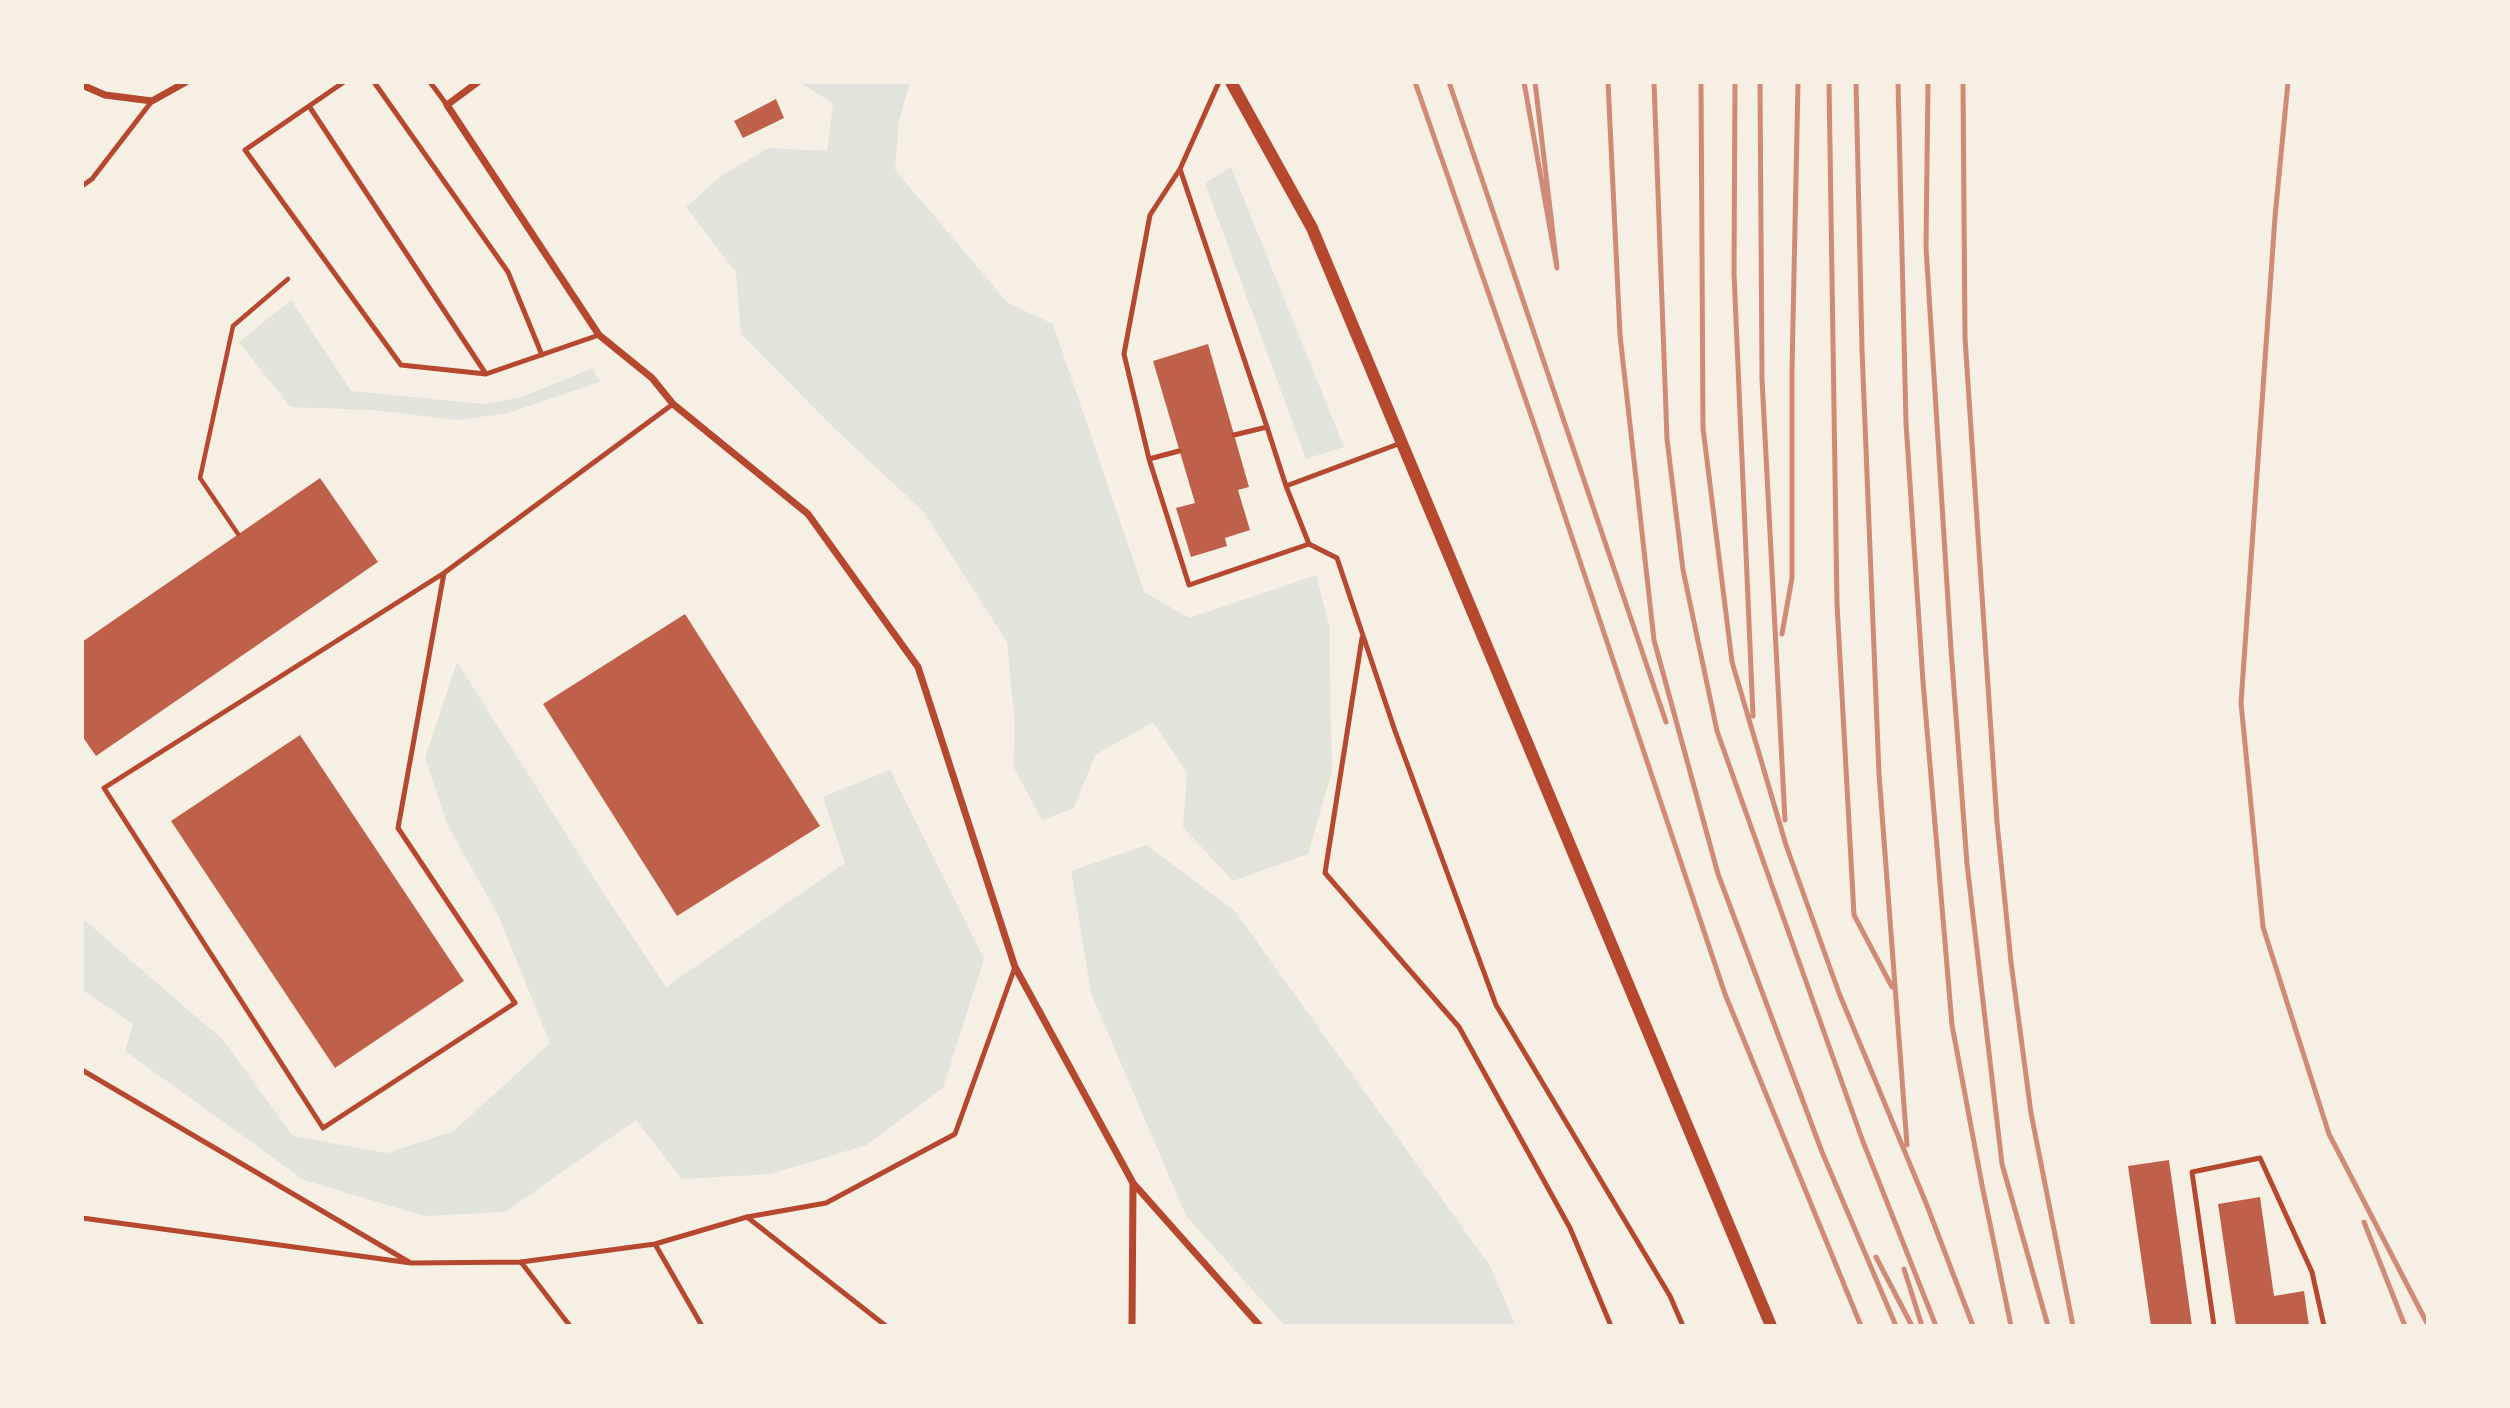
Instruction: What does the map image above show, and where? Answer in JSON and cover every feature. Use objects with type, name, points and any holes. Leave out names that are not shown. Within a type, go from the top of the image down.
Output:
[{"type":"street","points":[[82,85],[105,95],[152,101],[186,82]]},
{"type":"street","points":[[478,82],[447,105],[599,335],[652,377],[673,404],[808,514],[918,667],[1015,968],[1133,1182],[1260,1326]]},
{"type":"street","points":[[1231,82],[1312,228],[1771,1326]]},
{"type":"street","points":[[1132,1326],[1133,1182]]},
{"type":"lane","points":[[344,82],[246,150],[401,365],[486,374],[599,335]]},
{"type":"lane","points":[[374,82],[508,272],[542,355]]},
{"type":"lane","points":[[430,82],[447,105]]},
{"type":"lane","points":[[1219,82],[1180,169],[1150,215],[1124,354],[1150,459],[1189,585],[1309,544]]},
{"type":"lane","points":[[82,186],[92,179],[152,101]]},
{"type":"lane","points":[[310,106],[486,374]]},
{"type":"lane","points":[[1180,169],[1286,486],[1309,544],[1337,558],[1395,732],[1496,1005],[1670,1296],[1683,1326]]},
{"type":"lane","points":[[444,573],[398,828],[514,1003],[323,1128],[104,788],[444,573],[673,404]]},
{"type":"lane","points":[[1234,435],[1267,427]]},
{"type":"lane","points":[[1286,486],[1401,443]]},
{"type":"lane","points":[[1150,459],[1179,451]]},
{"type":"lane","points":[[1362,634],[1325,873],[1460,1027],[1570,1228],[1611,1326]]},
{"type":"lane","points":[[82,1218],[411,1263],[521,1262],[655,1244],[747,1217],[826,1203],[955,1134],[1015,968]]},
{"type":"lane","points":[[82,1070],[411,1263]]},
{"type":"lane","points":[[2214,1326],[2192,1172],[2260,1158],[2312,1272],[2324,1326]]},
{"type":"lane","points":[[747,1217],[886,1326]]},
{"type":"lane","points":[[655,1244],[702,1326]]},
{"type":"lane","points":[[521,1262],[570,1326]]},
{"type":"path","points":[[238,534],[200,478],[233,326],[288,279]]},
{"type":"shaded area","points":[[800,82],[910,82],[899,121],[895,170],[1008,303],[1053,324],[1144,592],[1189,618],[1316,575],[1329,625],[1332,771],[1308,854],[1233,881],[1183,827],[1187,773],[1153,722],[1095,755],[1074,808],[1042,820],[1013,766],[1015,728],[1007,642],[923,511],[838,432],[741,334],[736,272],[686,207],[722,175],[769,148],[827,151],[833,104]]},
{"type":"shaded area","points":[[1231,167],[1344,447],[1306,459],[1205,183]]},
{"type":"shaded area","points":[[291,300],[351,391],[485,404],[522,397],[592,368],[600,382],[508,413],[458,420],[372,410],[290,407],[239,342]]},
{"type":"shaded area","points":[[457,662],[666,987],[845,863],[823,797],[890,770],[984,959],[943,1088],[867,1145],[770,1174],[682,1179],[636,1120],[505,1212],[424,1216],[304,1180],[125,1051],[133,1024],[82,990],[82,918],[223,1040],[293,1136],[387,1153],[454,1131],[550,1043],[499,917],[447,824],[425,758]]},
{"type":"shaded area","points":[[1146,845],[1234,910],[1490,1266],[1516,1326],[1285,1326],[1186,1216],[1091,993],[1071,871]]},
{"type":"building","points":[[776,99],[784,118],[743,138],[734,121]]},
{"type":"building","points":[[1208,344],[1249,487],[1238,490],[1250,530],[1225,538],[1227,546],[1191,557],[1176,508],[1195,503],[1153,361]]},
{"type":"building","points":[[320,478],[378,562],[96,756],[82,736],[82,642]]},
{"type":"building","points":[[685,614],[820,826],[677,916],[543,704]]},
{"type":"building","points":[[300,735],[464,981],[335,1068],[171,821]]},
{"type":"building","points":[[2169,1160],[2192,1326],[2151,1326],[2128,1166]]},
{"type":"building","points":[[2260,1197],[2274,1296],[2304,1291],[2309,1326],[2236,1326],[2218,1204]]},
{"type":"railway","points":[[1415,82],[1534,424],[1725,994],[1861,1326]]},
{"type":"railway","points":[[1449,82],[1666,722]]},
{"type":"railway","points":[[1524,82],[1557,268],[1535,82]]},
{"type":"railway","points":[[1608,82],[1620,335],[1654,640],[1718,874],[1822,1152],[1896,1326]]},
{"type":"railway","points":[[1654,82],[1667,439],[1683,570],[1717,731],[1862,1139],[1936,1326]]},
{"type":"railway","points":[[1701,82],[1703,428],[1732,662],[1786,845],[1839,993],[1926,1203],[1973,1326]]},
{"type":"railway","points":[[1735,82],[1734,273],[1753,716]]},
{"type":"railway","points":[[1760,82],[1762,379],[1785,820]]},
{"type":"railway","points":[[1782,634],[1792,578],[1792,370],[1798,82]]},
{"type":"railway","points":[[1829,82],[1837,604],[1854,915],[1892,987]]},
{"type":"railway","points":[[1856,82],[1862,349],[1879,774],[1907,1145]]},
{"type":"railway","points":[[1898,82],[1906,423],[1923,682],[1952,1025],[2011,1326]]},
{"type":"railway","points":[[1928,82],[1926,247],[1967,864],[2002,1164],[2048,1326]]},
{"type":"railway","points":[[1963,82],[1965,338],[1997,822],[2011,962],[2031,1113],[2073,1326]]},
{"type":"railway","points":[[2288,82],[2275,217],[2241,703],[2263,927],[2329,1134],[2428,1325]]},
{"type":"railway","points":[[2364,1222],[2405,1326]]},
{"type":"railway","points":[[1876,1257],[1912,1326]]},
{"type":"railway","points":[[1904,1269],[1922,1326]]}]
